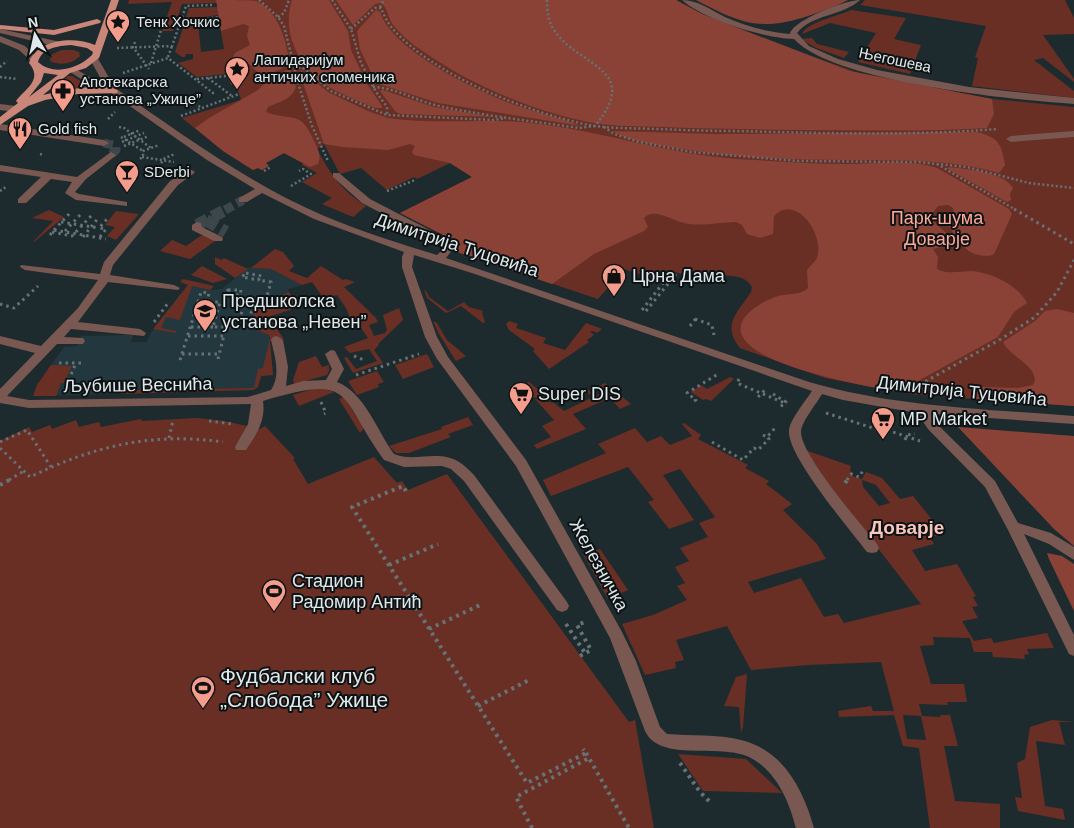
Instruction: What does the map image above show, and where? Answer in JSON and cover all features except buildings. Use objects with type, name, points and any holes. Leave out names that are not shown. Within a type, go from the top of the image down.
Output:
[{"type":"main road","points":[[38,68],[50,71],[70,70],[84,65],[95,54],[115,0]]},
{"type":"main road","points":[[18,108],[22,98],[38,82],[40,74],[38,68],[34,65],[33,58],[42,50],[80,36],[109,12]]},
{"type":"main road","points":[[0,27],[54,33],[97,22]]},
{"type":"main road","points":[[62,43],[85,44],[95,54]]},
{"type":"main road","points":[[0,122],[38,96],[70,70]]},
{"type":"main road","points":[[18,108],[40,98],[69,92],[111,89]]},
{"type":"street","points":[[686,0],[708,12],[751,29],[779,36],[794,37],[793,33],[798,26],[836,11],[856,0]]},
{"type":"street","points":[[0,31],[62,43]]},
{"type":"street","name":"Његошева","points":[[794,37],[800,44],[810,50],[856,68],[1009,96],[1074,101]]},
{"type":"street","points":[[0,39],[22,48],[33,58]]},
{"type":"street","points":[[95,54],[111,89]]},
{"type":"street","name":"Димитрија Туцовића","points":[[70,70],[96,84],[111,89],[210,158],[262,189],[318,217],[411,250],[819,389],[862,400],[921,409],[1074,420]]},
{"type":"street","points":[[0,107],[18,108]]},
{"type":"street","points":[[0,127],[104,143]]},
{"type":"street","points":[[1011,139],[1074,134]]},
{"type":"street","points":[[111,155],[80,180],[70,191],[72,196],[123,204]]},
{"type":"street","points":[[0,168],[80,180]]},
{"type":"street","name":"Љубише Веснића","points":[[0,397],[99,291],[108,264],[174,183],[190,172]]},
{"type":"street","points":[[336,175],[366,201],[445,242],[448,249],[438,258]]},
{"type":"street","points":[[22,202],[48,176]]},
{"type":"street","points":[[243,200],[262,189]]},
{"type":"street","points":[[197,225],[196,228],[218,238]]},
{"type":"street","name":"Железничка","points":[[411,250],[406,259],[407,267],[431,337],[443,359],[495,427],[531,480],[617,636],[653,731],[659,738],[668,741],[686,744],[725,744],[754,750],[767,759],[785,781],[799,806],[804,828]]},
{"type":"street","points":[[25,266],[77,276],[104,277],[174,288]]},
{"type":"street","points":[[69,325],[140,333]]},
{"type":"street","points":[[55,340],[79,341]]},
{"type":"street","points":[[276,392],[281,386],[283,378],[277,340]]},
{"type":"street","points":[[2,344],[44,351]]},
{"type":"street","points":[[331,354],[338,369],[336,377],[330,383],[339,386],[347,392],[389,457],[399,462],[407,463],[440,461],[449,463],[463,472],[562,606]]},
{"type":"street","name":"Љубише Веснића","points":[[0,397],[41,404],[257,399],[276,392],[322,382],[330,383]]},
{"type":"street","points":[[819,389],[795,428],[794,438],[832,499],[872,548]]},
{"type":"street","points":[[241,447],[257,424],[259,412],[257,399]]},
{"type":"street","points":[[921,409],[932,426],[990,484],[1014,527],[1074,650]]},
{"type":"street","points":[[1014,527],[1031,530],[1048,538],[1074,555]]},
{"type":"path","points":[[259,0],[278,17],[284,26],[312,126],[320,146],[336,175]]},
{"type":"path","points":[[278,17],[284,13],[289,0]]},
{"type":"path","points":[[332,0],[351,28],[356,50],[374,88],[386,105],[386,115]]},
{"type":"path","points":[[351,28],[356,26],[375,8],[380,7],[384,0]]},
{"type":"path","points":[[374,88],[384,88],[435,105],[579,128],[595,126],[607,111],[612,100],[613,91],[611,83],[604,72],[590,59],[563,41],[554,30],[549,19],[547,0]]},
{"type":"path","points":[[168,58],[186,6],[213,5]]},
{"type":"path","points":[[380,7],[392,29],[408,44],[439,65],[475,85],[514,102],[595,126],[714,131],[858,132],[975,131],[1005,128]]},
{"type":"path","points":[[180,22],[219,17]]},
{"type":"path","points":[[151,63],[161,30]]},
{"type":"path","points":[[133,47],[135,42]]},
{"type":"path","points":[[110,48],[172,46]]},
{"type":"path","points":[[133,47],[149,69]]},
{"type":"path","points":[[120,74],[168,58]]},
{"type":"path","points":[[168,58],[213,92],[211,93]]},
{"type":"path","points":[[0,67],[8,61]]},
{"type":"path","points":[[294,66],[305,69],[331,91],[386,115],[494,120],[507,117]]},
{"type":"path","points":[[196,79],[228,76]]},
{"type":"path","points":[[0,77],[22,79]]},
{"type":"path","points":[[208,78],[232,96]]},
{"type":"path","points":[[206,87],[216,84]]},
{"type":"path","points":[[180,117],[239,94]]},
{"type":"path","points":[[194,103],[200,108]]},
{"type":"path","points":[[108,119],[115,112]]},
{"type":"path","points":[[118,127],[128,131],[151,148]]},
{"type":"path","points":[[128,131],[136,127]]},
{"type":"path","points":[[604,127],[611,133],[639,142],[709,155],[798,161],[910,161],[978,169],[1029,183],[1074,188]]},
{"type":"path","points":[[117,136],[124,137],[140,130]]},
{"type":"path","points":[[124,137],[143,151]]},
{"type":"path","points":[[120,143],[125,146],[148,137]]},
{"type":"path","points":[[143,151],[156,146]]},
{"type":"path","points":[[143,151],[141,158],[180,164]]},
{"type":"path","points":[[162,162],[169,156]]},
{"type":"path","points":[[936,164],[1074,244]]},
{"type":"path","points":[[288,188],[311,174],[302,169],[299,171]]},
{"type":"path","points":[[385,192],[415,180]]},
{"type":"path","points":[[298,182],[302,184]]},
{"type":"path","points":[[72,211],[52,232],[100,237],[111,242]]},
{"type":"path","points":[[99,228],[112,212]]},
{"type":"path","points":[[64,233],[81,213]]},
{"type":"path","points":[[75,233],[91,215]]},
{"type":"path","points":[[84,236],[100,216]]},
{"type":"path","points":[[61,222],[106,229],[100,237]]},
{"type":"path","points":[[917,386],[1001,340],[1035,317],[1057,292],[1074,260]]},
{"type":"path","points":[[191,327],[246,327],[253,307],[268,296],[271,282],[258,280],[250,278],[242,277],[246,273],[262,276],[258,280]]},
{"type":"path","points":[[650,307],[676,274]]},
{"type":"path","points":[[0,304],[14,308],[42,281]]},
{"type":"path","points":[[643,309],[663,284]]},
{"type":"path","points":[[140,333],[147,331],[176,293],[174,288]]},
{"type":"path","points":[[238,327],[244,303],[240,295],[241,290],[228,290],[224,295],[240,295]]},
{"type":"path","points":[[180,360],[201,292],[209,293],[207,302]]},
{"type":"path","points":[[198,302],[220,302],[213,327]]},
{"type":"path","points":[[687,330],[696,318],[712,325],[714,331]]},
{"type":"path","points":[[218,359],[226,327]]},
{"type":"path","points":[[188,336],[224,336]]},
{"type":"path","points":[[182,354],[219,354]]},
{"type":"path","points":[[359,374],[416,355]]},
{"type":"path","points":[[52,364],[78,363],[64,391]]},
{"type":"path","points":[[694,401],[696,400],[687,393],[719,373]]},
{"type":"path","points":[[741,377],[737,383],[786,402],[782,406]]},
{"type":"path","points":[[758,397],[762,393]]},
{"type":"path","points":[[825,413],[876,429]]},
{"type":"path","points":[[169,438],[172,420],[181,420]]},
{"type":"path","points":[[206,420],[239,425]]},
{"type":"path","points":[[888,423],[887,430],[905,438],[925,443]]},
{"type":"path","points":[[712,442],[743,460],[754,448],[758,450],[769,438],[765,436],[775,428]]},
{"type":"path","points":[[0,442],[27,430],[51,467]]},
{"type":"path","points":[[905,438],[917,433]]},
{"type":"path","points":[[0,448],[30,477],[85,453],[115,445],[169,438],[191,438],[225,442]]},
{"type":"path","points":[[852,474],[860,477],[864,469]]},
{"type":"path","points":[[0,485],[24,471]]},
{"type":"path","points":[[406,491],[403,486],[352,507],[528,783],[584,751],[629,828]]},
{"type":"path","points":[[389,565],[438,544]]},
{"type":"path","points":[[429,629],[480,605]]},
{"type":"path","points":[[562,606],[566,626],[585,653]]},
{"type":"path","points":[[580,656],[591,650],[576,625],[584,622]]},
{"type":"path","points":[[478,706],[531,679]]},
{"type":"path","points":[[674,755],[700,792],[711,803]]},
{"type":"path","points":[[532,828],[516,797],[589,758]]},
{"type":"shaded area","name":"Предшколска установа „Невен”","points":[[248,268],[271,269],[302,285],[288,289],[289,292],[258,306],[252,317],[254,329],[269,335],[273,375],[261,376],[258,387],[253,390],[33,396],[37,385],[64,347],[77,346],[81,336],[133,335],[131,342],[147,342],[150,334],[188,285],[210,290],[222,289]]},
{"type":"green space","name":"Парк-шума Доварје","points":[[129,0],[676,0],[702,14],[763,39],[862,74],[992,99],[1074,107],[1074,406],[909,394],[904,389],[898,392],[825,378],[740,348],[734,340],[732,325],[737,312],[751,292],[752,287],[748,281],[735,276],[696,273],[692,277],[675,272],[666,283],[624,269],[598,299],[454,251],[461,244],[400,213],[472,177],[450,163],[417,179],[414,177],[387,190],[361,168],[340,174],[324,144],[317,149],[327,167],[343,188],[366,206],[353,217],[322,204],[332,198],[302,182],[317,173],[302,165],[303,163],[284,153],[266,163],[269,166],[262,170],[258,168],[253,170],[223,151],[182,118],[241,100],[236,84],[231,85],[227,74],[197,77],[178,63],[193,59],[193,54],[186,54],[185,57],[182,57],[175,52],[185,22],[219,19],[218,15],[185,20],[189,8],[217,7],[217,3],[182,4],[173,31],[162,31],[172,2],[128,4]],"holes":[[[219,20],[224,49],[201,52],[198,23]]]},
{"type":"green space","points":[[216,0],[256,1],[270,12],[280,26],[289,61],[281,69],[267,75],[274,76],[290,69],[296,87],[288,98],[268,107],[266,112],[297,119],[306,126],[318,150],[318,164],[310,167],[284,153],[266,163],[269,166],[262,170],[258,168],[253,170],[223,151],[195,128],[258,90],[264,84],[263,77],[249,64],[236,60],[233,57],[235,53],[250,45],[247,36],[249,26],[243,24],[221,31]]},
{"type":"green space","points":[[292,0],[329,0],[348,31],[351,50],[367,84],[382,108],[375,108],[336,91],[324,84],[304,64],[297,53],[289,27]]},
{"type":"green space","points":[[336,0],[676,0],[702,14],[850,71],[992,99],[994,114],[987,128],[938,130],[727,129],[597,124],[569,118],[531,106],[493,91],[457,73],[404,37],[392,23],[381,3],[375,4],[353,25]]},
{"type":"green space","points":[[696,0],[848,0],[823,11],[791,21],[763,24],[750,23],[738,19]]},
{"type":"green space","points":[[865,0],[1065,0],[1074,18],[1074,34],[1043,35],[1074,79],[1074,82],[1043,58],[1034,60],[1074,91],[1074,98],[972,86],[978,58],[975,57],[986,26],[860,5]]},
{"type":"green space","points":[[376,10],[380,12],[388,27],[401,41],[417,54],[457,79],[512,104],[581,126],[438,103],[376,83],[360,49],[357,31]]},
{"type":"green space","points":[[851,10],[906,18],[894,39],[921,45],[910,74],[858,62],[876,33],[830,23],[802,34],[810,26]]},
{"type":"green space","points":[[812,38],[817,44],[849,52],[844,58],[816,48],[801,39]]},
{"type":"green space","points":[[61,50],[73,50],[79,52],[80,56],[74,61],[66,63],[50,61],[51,55]]},
{"type":"green space","points":[[301,70],[328,92],[368,111],[388,118],[424,121],[532,123],[584,131],[660,148],[737,159],[833,164],[903,163],[937,168],[1009,209],[1012,214],[995,252],[993,255],[985,256],[977,255],[965,248],[955,236],[947,222],[954,215],[953,208],[948,205],[938,206],[930,218],[946,233],[950,245],[933,249],[938,257],[937,269],[950,272],[980,272],[996,277],[1011,285],[1027,303],[1014,312],[998,337],[898,392],[860,385],[804,370],[777,361],[755,350],[742,337],[742,322],[756,307],[775,297],[805,291],[808,288],[807,270],[817,258],[817,238],[807,220],[799,213],[791,210],[782,210],[774,216],[773,234],[760,238],[747,234],[742,225],[736,222],[690,224],[663,215],[648,215],[644,218],[648,227],[644,231],[594,254],[552,284],[454,251],[461,244],[400,213],[472,177],[450,163],[414,155],[412,152],[415,146],[410,144],[388,150],[324,144],[304,86]]},
{"type":"green space","points":[[68,76],[72,76],[89,86],[49,92]]},
{"type":"green space","points":[[383,90],[434,107],[493,117],[401,114],[396,112],[380,91]]},
{"type":"green space","points":[[613,131],[715,134],[977,132],[994,139],[998,143],[1005,165],[999,173],[980,168],[922,161],[738,156],[643,142],[627,138]]},
{"type":"green space","points":[[947,168],[984,172],[1002,178],[1013,188],[1010,194],[1011,200],[1007,202]]},
{"type":"green space","points":[[49,210],[64,217],[33,242],[53,221],[32,218]]},
{"type":"green space","points":[[116,211],[139,214],[116,240],[107,236],[115,227],[105,225]]},
{"type":"green space","points":[[389,221],[440,246],[383,227]]},
{"type":"green space","points":[[202,235],[215,241],[190,259],[160,251],[172,240],[186,246]]},
{"type":"green space","points":[[275,249],[283,252],[294,266],[289,271],[307,278],[321,266],[343,280],[355,282],[344,287],[376,318],[378,322],[369,325],[374,336],[385,333],[387,330],[383,315],[399,308],[403,320],[374,350],[383,363],[353,373],[344,358],[347,357],[356,369],[377,361],[369,349],[350,353],[344,347],[368,338],[359,325],[350,318],[337,295],[324,299],[312,282],[302,285],[271,269],[251,268]]},
{"type":"green space","points":[[215,257],[221,260],[224,258],[248,269],[235,278],[215,264]]},
{"type":"green space","points":[[202,266],[227,279],[213,283],[191,275]]},
{"type":"green space","points":[[183,279],[214,286],[210,290],[192,286],[180,320],[166,317],[161,328],[177,331],[175,333],[153,329],[188,285],[180,282]]},
{"type":"green space","points":[[424,290],[429,297],[448,311],[464,302],[469,307],[483,311],[485,322],[483,323],[461,306],[446,313],[427,298]]},
{"type":"green space","points":[[289,292],[299,307],[268,317],[284,339],[270,341],[273,375],[261,376],[258,387],[253,390],[121,394],[123,390],[254,388],[258,369],[263,368],[270,338],[269,335],[254,329],[252,317],[258,306]]},
{"type":"green space","points":[[1057,309],[1074,313],[1074,406],[975,399],[974,394],[983,387],[1018,388],[1033,385],[1035,381],[1031,370],[1003,342],[1035,321],[1045,311]]},
{"type":"green space","points":[[433,321],[437,323],[447,340],[466,356],[456,361]]},
{"type":"green space","points":[[509,321],[518,324],[516,328],[546,338],[543,343],[565,350],[586,323],[602,329],[597,333],[590,332],[594,335],[587,340],[589,342],[549,369],[533,351],[535,349],[509,330],[506,324]]},
{"type":"green space","points":[[427,354],[434,367],[403,379],[395,365]]},
{"type":"green space","points":[[316,356],[322,367],[329,365],[327,375],[294,384],[293,380],[299,362]]},
{"type":"green space","points":[[51,365],[72,366],[64,383],[61,383],[56,396],[33,396],[37,385]]},
{"type":"green space","points":[[377,371],[384,382],[378,384],[379,387],[357,395],[348,381]]},
{"type":"green space","points":[[730,377],[734,379],[711,401],[703,400],[691,392],[701,385],[707,389]]},
{"type":"green space","points":[[529,382],[552,401],[532,397],[524,400],[519,395],[512,397],[508,391]]},
{"type":"green space","points":[[605,383],[631,404],[620,409],[610,398],[573,414],[586,429],[537,449],[534,445],[551,437],[542,426],[554,420],[535,399],[554,403],[564,411],[593,397],[584,389],[586,388],[596,396],[603,392],[597,387]]},
{"type":"green space","points":[[316,388],[323,388],[334,392],[299,406],[293,395]]},
{"type":"green space","points":[[344,397],[364,428],[360,433],[339,399]]},
{"type":"green space","points":[[468,417],[473,425],[448,434],[451,437],[409,453],[396,453],[389,446],[442,429],[441,427]]},
{"type":"green space","name":"Стадион Радомир Антић","points":[[197,418],[224,421],[260,429],[265,426],[295,458],[293,459],[308,484],[374,457],[397,483],[402,481],[408,490],[447,474],[629,722],[635,720],[654,828],[0,828],[0,441],[29,427],[32,432],[50,425],[52,429],[76,420],[79,427],[99,422],[101,427],[141,419],[142,421]]},
{"type":"green space","points":[[684,423],[701,435],[698,439],[748,465],[745,468],[769,481],[766,484],[792,504],[783,510],[817,544],[826,559],[748,582],[754,593],[801,578],[824,617],[838,614],[844,623],[921,604],[830,486],[805,450],[851,466],[852,476],[862,479],[866,472],[882,478],[900,499],[913,496],[938,527],[945,525],[946,527],[941,535],[930,537],[934,544],[912,550],[925,571],[957,564],[976,596],[973,597],[978,606],[972,607],[978,618],[962,621],[974,641],[991,638],[994,643],[1047,633],[1054,648],[1027,649],[1029,654],[1024,655],[1025,659],[993,657],[992,652],[974,652],[970,638],[933,637],[934,645],[920,646],[931,684],[964,684],[967,702],[947,702],[948,705],[919,704],[922,716],[941,717],[940,715],[950,715],[958,746],[944,746],[955,801],[1000,804],[1000,828],[930,828],[919,748],[903,746],[894,715],[839,717],[838,711],[871,706],[873,711],[894,711],[881,662],[751,670],[727,626],[676,640],[684,660],[675,662],[676,668],[645,675],[622,624],[653,615],[687,600],[677,586],[685,583],[675,567],[689,561],[680,548],[708,537],[699,523],[715,517],[680,469],[663,475],[694,520],[669,529],[648,502],[654,500],[628,467],[551,496],[543,480],[606,453],[598,444],[635,428],[647,442],[661,436],[670,445],[692,436],[682,424]],"holes":[[[862,480],[876,485],[890,503],[879,506],[863,487]],[[903,715],[921,716],[926,740],[907,739]]]},
{"type":"green space","points":[[958,427],[1074,436],[1074,546],[1054,529]]},
{"type":"green space","points":[[600,549],[628,590],[608,599],[583,554]]},
{"type":"green space","points":[[1047,553],[1062,556],[1074,564],[1074,611],[1049,559]]},
{"type":"green space","points":[[747,674],[741,733],[739,707],[724,706],[736,677]]},
{"type":"green space","points":[[1052,720],[1074,722],[1059,722],[1065,745],[1036,741],[1045,806],[1063,809],[1065,820],[1018,811],[1015,797],[1022,798],[1017,763],[1025,759],[1030,727]]},
{"type":"green space","points":[[678,754],[746,759],[782,793],[703,791]]},
{"type":"tunnel","points":[[104,143],[116,146],[116,150],[111,155]]},
{"type":"tunnel","points":[[225,210],[243,200]]},
{"type":"tunnel","points":[[206,220],[227,209]]},
{"type":"tunnel","points":[[197,225],[206,220]]},
{"type":"tunnel","points":[[206,220],[226,232]]},
{"type":"place","name":"Тенк Хочкис","points":[[118,43]]},
{"type":"place","name":"Лапидаријум античких споменика","points":[[237,90]]},
{"type":"place","name":"Апотекарска установа „Ужице”","points":[[63,112]]},
{"type":"place","name":"Gold fish","points":[[20,150]]},
{"type":"place","name":"SDerbi","points":[[127,193]]},
{"type":"place","name":"Црна Дама","points":[[614,297]]},
{"type":"place","name":"Предшколска установа „Невен”","points":[[205,332]]},
{"type":"place","name":"Super DIS","points":[[521,415]]},
{"type":"place","name":"MP Market","points":[[883,440]]},
{"type":"place","name":"Стадион Радомир Антић","points":[[274,612]]},
{"type":"place","name":"Фудбалски клуб „Слобода” Ужице","points":[[203,709]]},
{"type":"district","name":"Доварје","points":[[907,527]]}]
